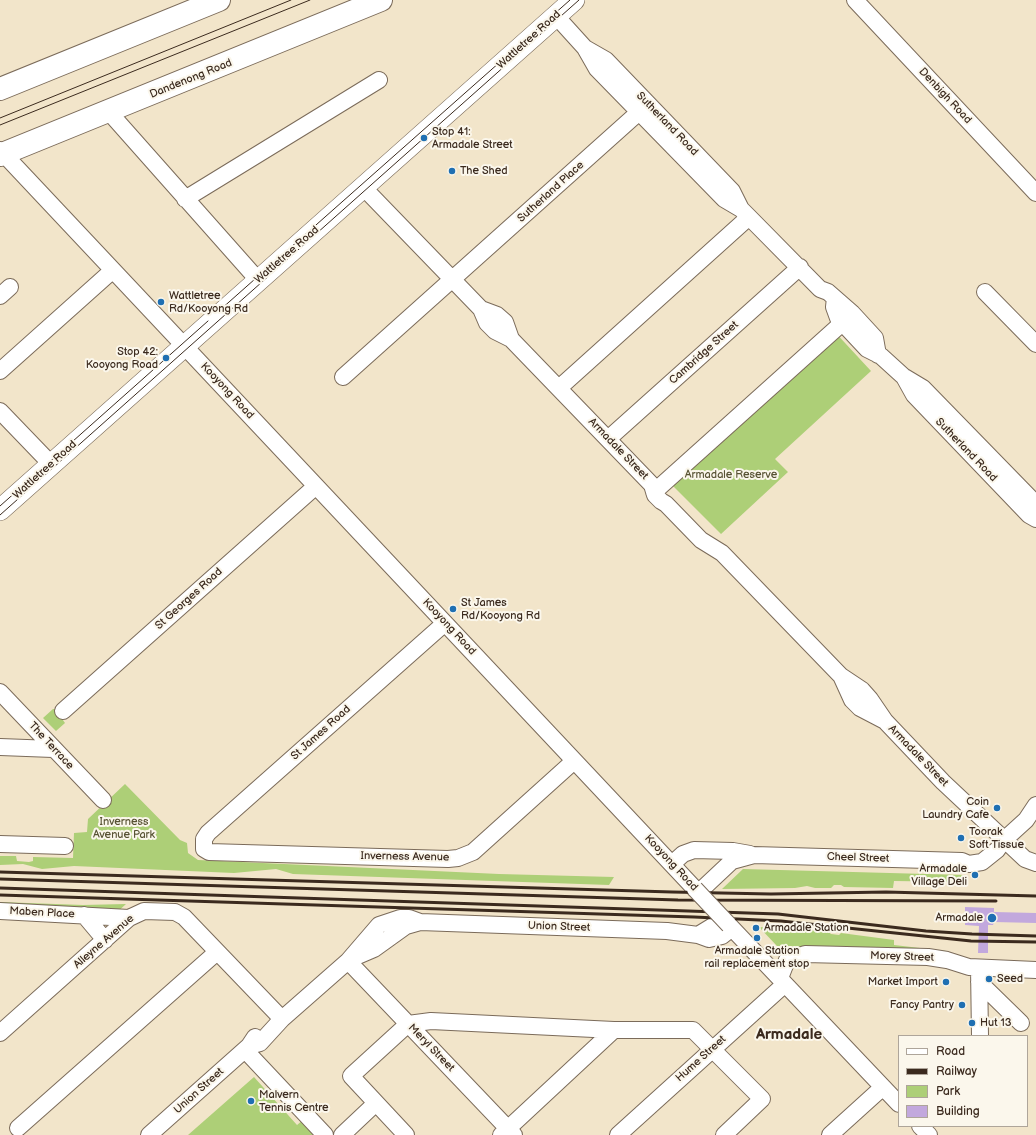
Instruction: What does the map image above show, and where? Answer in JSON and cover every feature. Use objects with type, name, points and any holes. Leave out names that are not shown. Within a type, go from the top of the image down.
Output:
[{"type":"highway","points":[[0,89],[193,5],[219,0]]},
{"type":"highway","name":"Dandenong Road","points":[[1,153],[109,112],[381,0]]},
{"type":"main road","name":"Wattletree Road","points":[[0,510],[574,0]]},
{"type":"street","name":"Denbigh Road","points":[[854,0],[1036,192]]},
{"type":"street","name":"Sutherland Road","points":[[556,16],[585,48],[606,60],[644,109],[732,191],[745,213],[800,267],[820,289],[827,291],[836,298],[834,309],[847,318],[867,349],[878,355],[903,376],[923,388],[1036,504]]},
{"type":"street","points":[[185,199],[379,80]]},
{"type":"street","name":"Sutherland Place","points":[[343,377],[644,109]]},
{"type":"street","points":[[109,112],[258,280]]},
{"type":"street","name":"Kooyong Road","points":[[1,153],[672,864],[699,890],[725,923],[898,1103]]},
{"type":"street","name":"Armadale Street","points":[[364,187],[481,309],[487,323],[494,331],[510,339],[652,484],[654,492],[658,498],[666,504],[701,540],[722,553],[842,676],[852,700],[860,708],[885,721],[944,782],[1004,840]]},
{"type":"street","points":[[559,388],[745,213]]},
{"type":"street","name":"Cambridge Street","points":[[608,439],[800,267]]},
{"type":"street","points":[[0,371],[113,270]]},
{"type":"street","points":[[985,292],[1036,344]]},
{"type":"street","points":[[654,492],[847,318]]},
{"type":"street","name":"Sutherland Road","points":[[903,376],[914,395],[1029,515],[1036,519]]},
{"type":"street","points":[[0,411],[51,464]]},
{"type":"street","name":"St Georges Road","points":[[63,711],[316,486]]},
{"type":"street","name":"St James Road","points":[[203,846],[204,839],[208,833],[445,623]]},
{"type":"street","name":"The Terrace","points":[[0,692],[103,800]]},
{"type":"street","points":[[0,747],[54,748]]},
{"type":"street","name":"Inverness Avenue","points":[[203,846],[204,849],[209,852],[448,859],[458,858],[473,852],[574,760]]},
{"type":"street","name":"Cheel Street","points":[[672,864],[683,854],[694,850],[733,851],[754,855],[962,861],[970,857],[981,855],[994,844],[1004,840],[1031,819],[1036,805]]},
{"type":"street","points":[[1004,840],[1024,859],[1036,863]]},
{"type":"street","points":[[0,844],[65,846]]},
{"type":"street","name":"Cheel Street","points":[[699,890],[732,861],[754,855]]},
{"type":"street","name":"Alleyne Avenue","points":[[0,1033],[129,918],[144,911],[179,914],[217,952],[279,1022]]},
{"type":"street","name":"Maben Place","points":[[4,915],[84,915],[129,918]]},
{"type":"street","name":"Maben Place","points":[[84,915],[105,940]]},
{"type":"street","name":"Union Street","points":[[149,1135],[247,1048],[262,1031],[279,1022],[348,961],[374,949],[406,926],[420,922],[668,932],[698,935],[725,923]]},
{"type":"street","points":[[18,1128],[217,952]]},
{"type":"street","name":"Morey Street","points":[[782,981],[787,960],[805,954],[928,957],[947,960],[969,967],[979,975],[1036,970]]},
{"type":"street","name":"Meryl Street","points":[[348,961],[508,1133]]},
{"type":"street","points":[[979,975],[1021,1023]]},
{"type":"street","points":[[979,975],[980,1035]]},
{"type":"street","name":"Hume Street","points":[[618,1135],[713,1048],[782,981]]},
{"type":"street","points":[[406,1135],[351,1076],[408,1024],[431,1021],[614,1030],[693,1030],[713,1048],[762,1099],[724,1135]]},
{"type":"street","points":[[508,1133],[614,1030]]},
{"type":"street","points":[[247,1048],[325,1135]]},
{"type":"street","points":[[830,1135],[883,1087]]},
{"type":"street","points":[[342,1135],[376,1103]]},
{"type":"green space","name":"Armadale Reserve","points":[[833,330],[871,371],[775,459],[788,472],[721,534],[668,481]]},
{"type":"green space","points":[[55,709],[65,723],[56,731],[43,718]]},
{"type":"green space","name":"Inverness Avenue Park","points":[[125,784],[180,840],[187,843],[188,853],[198,860],[499,874],[614,877],[609,885],[293,874],[276,869],[234,873],[74,866],[42,869],[23,864],[0,865],[0,856],[16,856],[17,861],[29,862],[33,861],[33,857],[73,858],[74,833],[87,832],[88,819]]},
{"type":"green space","points":[[743,869],[963,875],[963,882],[894,881],[893,888],[844,887],[841,885],[834,885],[831,888],[815,888],[807,886],[795,888],[722,889]]},
{"type":"green space","points":[[0,902],[83,905],[126,904],[114,915],[0,908]]},
{"type":"green space","points":[[759,927],[828,931],[831,934],[839,935],[841,933],[894,940],[894,945],[946,952],[777,946]]},
{"type":"green space","name":"Malvern Tennis Centre","points":[[254,1077],[297,1125],[303,1120],[318,1135],[188,1135]]},
{"type":"building","points":[[965,907],[994,908],[994,912],[1036,913],[1036,923],[994,922],[993,925],[988,925],[988,953],[978,953],[979,926],[965,925]]},
{"type":"tram line","points":[[0,118],[291,0]]},
{"type":"tram line","points":[[0,125],[310,0]]},
{"type":"tram line","points":[[220,310],[570,0]]},
{"type":"tram line","points":[[0,515],[579,0]]},
{"type":"tram line","points":[[0,506],[208,321]]},
{"type":"railway","points":[[0,872],[672,892],[771,894],[886,892],[1036,896]]},
{"type":"railway","points":[[0,879],[678,900],[996,901]]},
{"type":"railway","points":[[0,888],[778,914],[926,931],[1036,936]]},
{"type":"railway","points":[[0,895],[694,917],[781,921],[971,941],[1036,942]]},
{"type":"place","name":"Stop 41: Armadale Street","points":[[424,138]]},
{"type":"place","name":"The Shed","points":[[452,171]]},
{"type":"place","name":"Wattletree Rd/Kooyong Rd","points":[[161,302]]},
{"type":"place","name":"Stop 42: Kooyong Road","points":[[166,358]]},
{"type":"place","name":"St James Rd/Kooyong Rd","points":[[453,609]]},
{"type":"place","name":"Coin Laundry Cafe","points":[[997,808]]},
{"type":"place","name":"Toorak Soft Tissue","points":[[961,838]]},
{"type":"place","name":"Armadale Village Deli","points":[[975,875]]},
{"type":"place","name":"Armadale","points":[[992,918]]},
{"type":"place","name":"Armadale Station","points":[[756,928]]},
{"type":"place","name":"Armadale Station rail replacement stop","points":[[757,938]]},
{"type":"place","name":"Seed","points":[[989,979]]},
{"type":"place","name":"Market Import","points":[[946,982]]},
{"type":"place","name":"Fancy Pantry","points":[[962,1005]]},
{"type":"place","name":"Hut 13","points":[[972,1023]]},
{"type":"place","name":"Malvern Tennis Centre","points":[[251,1101]]},
{"type":"district","name":"Armadale","points":[[789,1035]]}]
